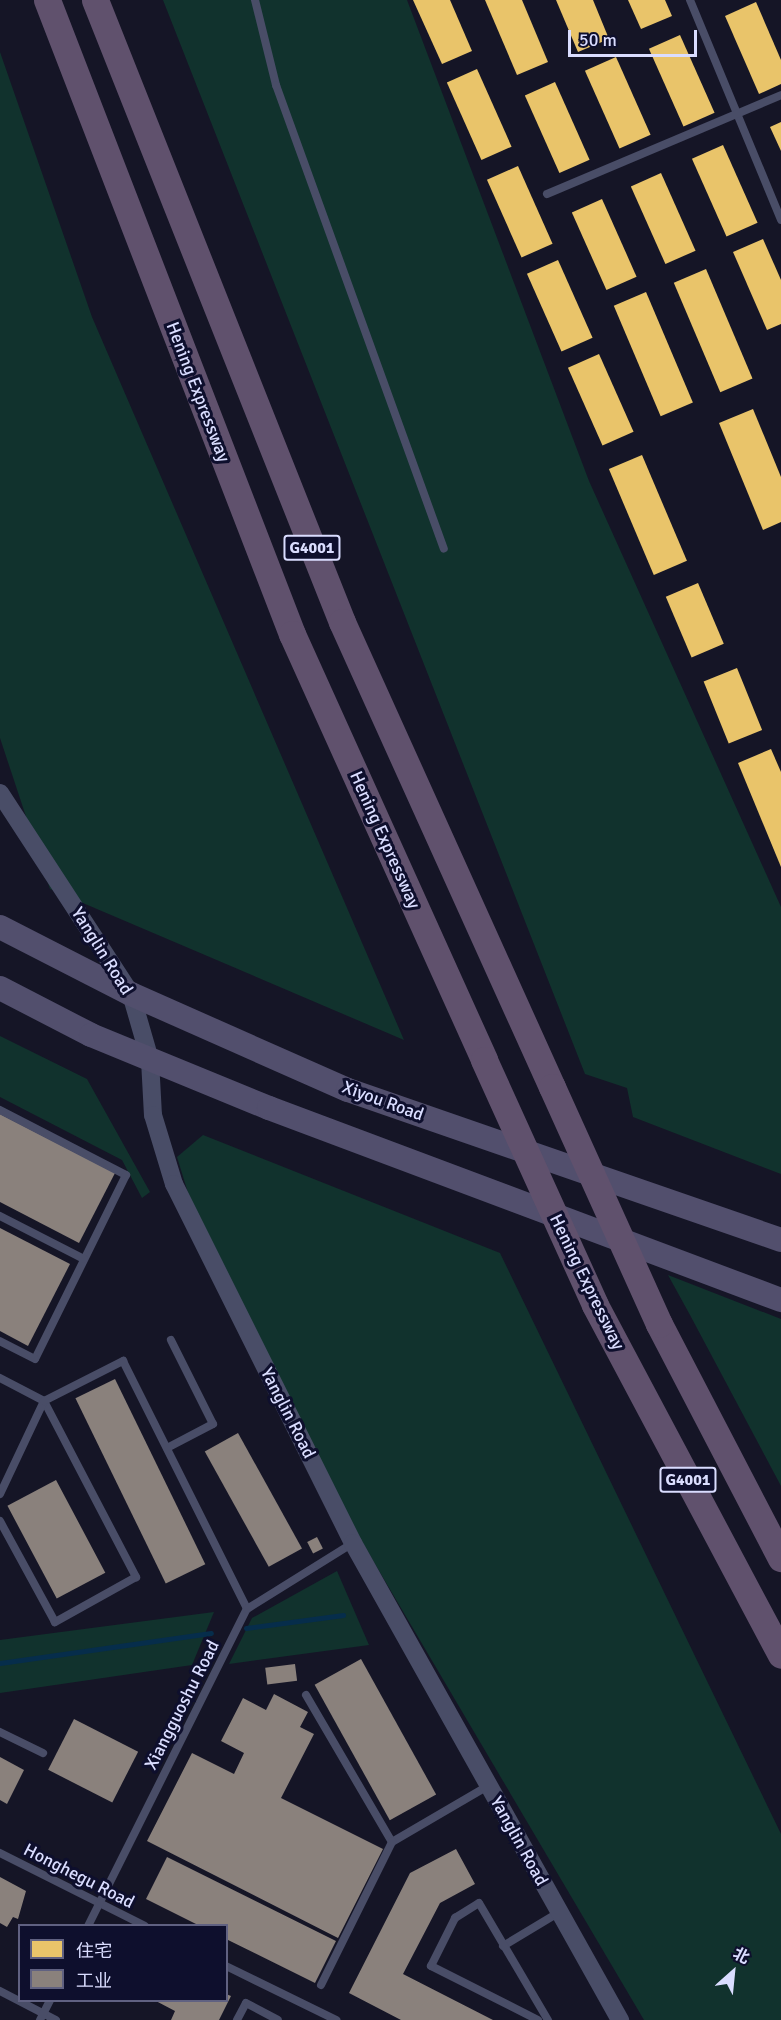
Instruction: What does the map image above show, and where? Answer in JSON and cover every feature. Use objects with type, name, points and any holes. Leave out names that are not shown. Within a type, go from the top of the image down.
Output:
[{"type":"highway","name":"Hening Expressway","points":[[47,0],[292,634],[595,1305],[781,1655]]},
{"type":"highway","name":"G4001","points":[[95,0],[342,622],[659,1324],[781,1558]]},
{"type":"main road","name":"Xiyou Road","points":[[0,927],[131,994],[348,1090],[781,1240]]},
{"type":"main road","points":[[0,988],[150,1060],[781,1300]]},
{"type":"street","name":"Yanglin Road","points":[[0,793],[131,994],[150,1060],[153,1115],[174,1184],[353,1543],[558,1913],[620,2020]]},
{"type":"lane","points":[[255,0],[276,85],[444,549]]},
{"type":"lane","points":[[690,0],[781,220]]},
{"type":"lane","points":[[547,194],[781,95]]},
{"type":"lane","points":[[0,1110],[126,1175],[34,1359],[0,1341]]},
{"type":"lane","points":[[0,1216],[84,1259]]},
{"type":"lane","points":[[166,1448],[213,1424],[171,1340]]},
{"type":"lane","points":[[0,1492],[44,1401],[123,1361],[247,1609],[353,1543]]},
{"type":"lane","points":[[0,1377],[44,1401],[136,1577],[55,1622],[0,1521]]},
{"type":"lane","name":"Xiangguoshu Road","points":[[89,1924],[247,1609]]},
{"type":"lane","points":[[306,1695],[392,1842]]},
{"type":"lane","points":[[0,1732],[43,1753]]},
{"type":"lane","points":[[321,1985],[392,1842],[488,1786]]},
{"type":"lane","name":"Honghegu Road","points":[[0,1853],[141,1924]]},
{"type":"lane","points":[[538,2020],[431,1966],[455,1918],[479,1903],[548,2020]]},
{"type":"lane","points":[[503,1946],[558,1913]]},
{"type":"lane","points":[[228,1967],[336,2020]]},
{"type":"lane","points":[[0,1991],[42,2017],[56,2020]]},
{"type":"lane","points":[[42,2017],[50,2002]]},
{"type":"lane","points":[[237,2020],[246,2003],[278,2020]]},
{"type":"green space","points":[[163,0],[407,0],[589,481],[781,907],[781,1174],[633,1117],[627,1088],[585,1074]]},
{"type":"green space","points":[[0,52],[92,317],[404,1040],[50,889],[0,738]]},
{"type":"green space","points":[[0,1036],[87,1079],[150,1192],[142,1198],[122,1160],[0,1097]]},
{"type":"green space","points":[[203,1135],[500,1253],[781,1834],[781,2020],[644,2020],[329,1486],[193,1209],[177,1157]]},
{"type":"green space","points":[[668,1275],[781,1319],[781,1486],[690,1315]]},
{"type":"green space","points":[[337,1571],[369,1645],[229,1664],[252,1618]]},
{"type":"green space","points":[[214,1612],[192,1665],[0,1693],[0,1640]]},
{"type":"building: 住宅","points":[[413,0],[450,0],[472,51],[442,64]]},
{"type":"building: 住宅","points":[[485,0],[522,0],[548,62],[517,75]]},
{"type":"building: 住宅","points":[[556,0],[593,0],[609,39],[578,52]]},
{"type":"building: 住宅","points":[[628,0],[665,0],[672,16],[641,29]]},
{"type":"building: 住宅","points":[[756,2],[781,60],[781,84],[759,94],[725,16]]},
{"type":"building: 住宅","points":[[680,35],[715,113],[684,126],[649,49]]},
{"type":"building: 住宅","points":[[616,57],[651,135],[620,148],[585,71]]},
{"type":"building: 住宅","points":[[477,69],[512,147],[481,160],[447,82]]},
{"type":"building: 住宅","points":[[555,82],[590,160],[559,173],[525,95]]},
{"type":"building: 住宅","points":[[781,122],[781,151],[770,127]]},
{"type":"building: 住宅","points":[[723,145],[758,223],[727,236],[692,159]]},
{"type":"building: 住宅","points":[[518,166],[553,244],[522,257],[487,180]]},
{"type":"building: 住宅","points":[[661,173],[696,251],[665,264],[631,186]]},
{"type":"building: 住宅","points":[[602,199],[637,277],[606,290],[572,212]]},
{"type":"building: 住宅","points":[[763,239],[781,280],[781,324],[767,330],[733,252]]},
{"type":"building: 住宅","points":[[558,260],[593,338],[562,351],[527,274]]},
{"type":"building: 住宅","points":[[706,269],[752,379],[720,392],[674,283]]},
{"type":"building: 住宅","points":[[646,292],[693,402],[661,416],[614,306]]},
{"type":"building: 住宅","points":[[599,354],[634,432],[603,445],[568,368]]},
{"type":"building: 住宅","points":[[753,409],[781,477],[781,522],[763,530],[719,423]]},
{"type":"building: 住宅","points":[[642,455],[687,561],[654,575],[609,469]]},
{"type":"building: 住宅","points":[[698,583],[724,644],[692,657],[666,597]]},
{"type":"building: 住宅","points":[[737,668],[762,730],[729,744],[704,681]]},
{"type":"building: 住宅","points":[[771,749],[781,772],[781,867],[738,763]]},
{"type":"building: 工业","points":[[0,1114],[115,1173],[79,1243],[0,1202]]},
{"type":"building: 工业","points":[[0,1228],[70,1264],[28,1346],[0,1331]]},
{"type":"building: 工业","points":[[115,1379],[205,1564],[166,1583],[75,1398]]},
{"type":"building: 工业","points":[[238,1433],[302,1548],[269,1567],[205,1451]]},
{"type":"building: 工业","points":[[56,1480],[105,1573],[57,1599],[7,1506]]},
{"type":"building: 工业","points":[[317,1537],[323,1549],[313,1554],[307,1542]]},
{"type":"building: 工业","points":[[361,1659],[436,1795],[390,1820],[315,1685]]},
{"type":"building: 工业","points":[[295,1664],[297,1681],[267,1685],[265,1668]]},
{"type":"building: 工业","points":[[274,1694],[308,1712],[300,1727],[314,1734],[281,1798],[383,1849],[338,1938],[147,1841],[192,1753],[234,1774],[244,1753],[221,1741],[243,1698],[266,1710]]},
{"type":"building: 工业","points":[[74,1719],[138,1752],[112,1802],[48,1770]]},
{"type":"building: 工业","points":[[0,1757],[24,1770],[7,1804],[0,1800]]},
{"type":"building: 工业","points":[[456,1849],[475,1884],[440,1903],[403,1974],[493,2020],[401,2020],[349,1993],[410,1873]]},
{"type":"building: 工业","points":[[167,1857],[336,1941],[315,1983],[228,1940],[228,1924],[196,1924],[146,1899]]},
{"type":"building: 工业","points":[[0,1877],[26,1891],[18,1919],[13,1917],[7,1927],[0,1923]]},
{"type":"building: 工业","points":[[158,2002],[228,2002],[219,2020],[171,2020],[175,2011]]},
{"type":"waterway","points":[[246,1628],[343,1615]]},
{"type":"waterway","points":[[0,1663],[211,1633]]}]
